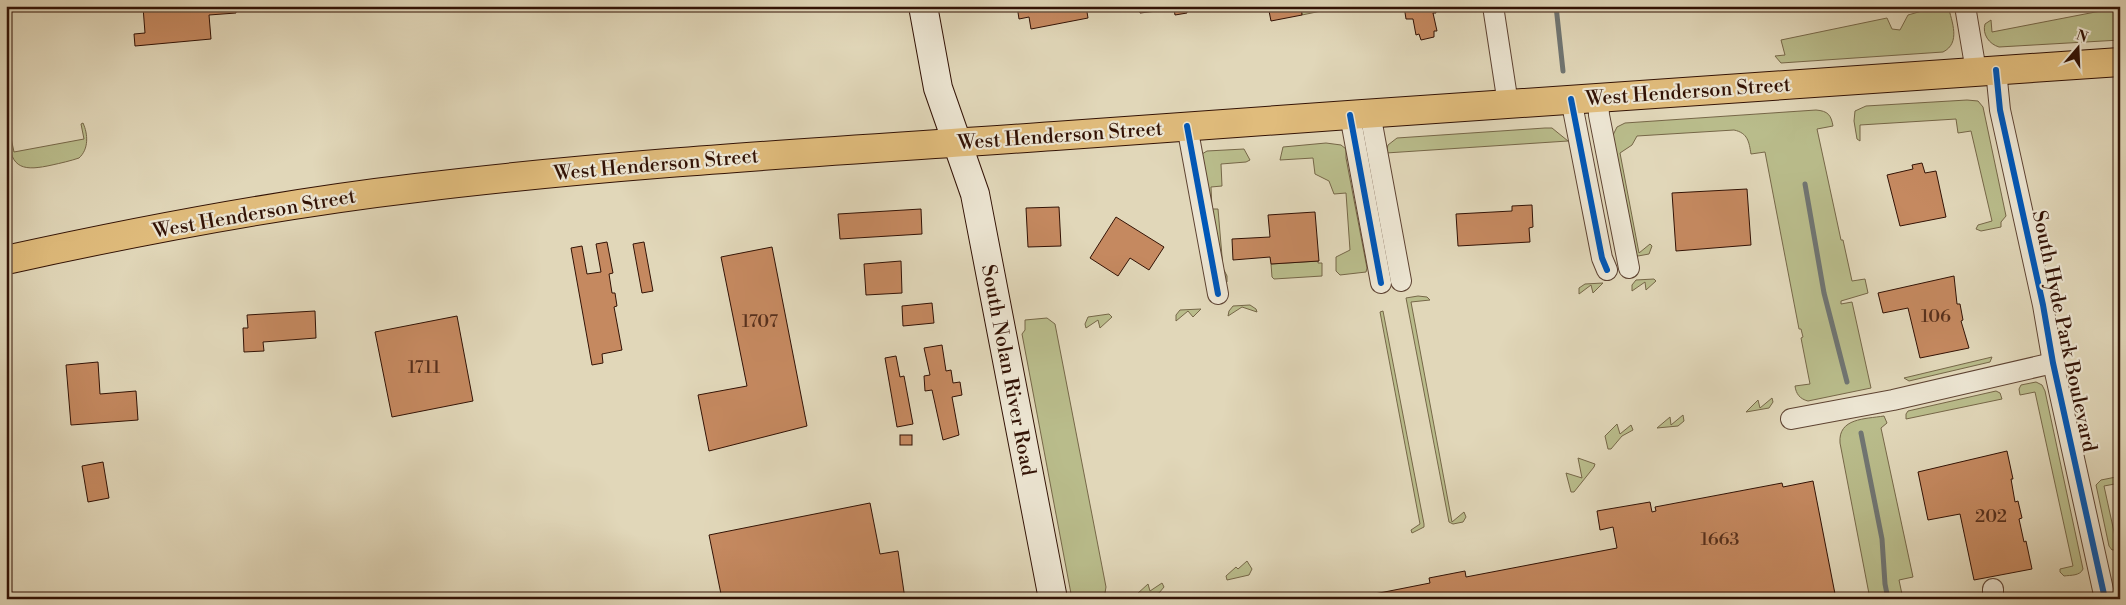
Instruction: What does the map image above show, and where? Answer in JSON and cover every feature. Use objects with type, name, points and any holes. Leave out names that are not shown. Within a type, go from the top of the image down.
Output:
[{"type":"main road","name":"South Nolan River Road","points":[[923,6],[938,88],[974,194],[1053,599]]},
{"type":"main road","name":"West Henderson Street","points":[[6,260],[251,212],[411,188],[671,162],[2120,62]]},
{"type":"street","points":[[1493,6],[1508,104]]},
{"type":"street","name":"South Hyde Park Boulevard","points":[[1965,6],[2000,110],[2105,599]]},
{"type":"street","points":[[1598,97],[1599,115],[1629,268]]},
{"type":"street","points":[[1571,99],[1602,258],[1607,270]]},
{"type":"street","points":[[1360,114],[1391,282]]},
{"type":"street","points":[[1182,127],[1212,295]]},
{"type":"street","points":[[1791,419],[1893,400],[2053,363]]},
{"type":"green space","points":[[1301,6],[1325,6],[1326,10],[1302,15]]},
{"type":"green space","points":[[1929,6],[1948,6],[1954,38],[1949,48],[1943,52],[1781,63],[1775,56],[1785,55],[1781,40],[1887,18],[1892,29],[1900,30],[1908,15],[1929,9]]},
{"type":"green space","points":[[2116,8],[2115,11],[2120,15],[2120,40],[1999,47],[1989,41],[1985,35],[1985,24],[1991,20],[1992,32]]},
{"type":"green space","points":[[1978,101],[1983,107],[2006,216],[2001,222],[2001,227],[1981,231],[1976,229],[1978,225],[1992,221],[1971,131],[1958,133],[1956,119],[1860,125],[1860,141],[1857,139],[1854,121],[1855,111],[1866,106]]},
{"type":"green space","points":[[1823,111],[1830,116],[1833,126],[1817,129],[1841,240],[1843,240],[1852,281],[1865,279],[1868,293],[1841,301],[1841,304],[1852,302],[1871,388],[1808,401],[1799,396],[1795,386],[1810,384],[1801,338],[1803,337],[1801,329],[1799,329],[1765,152],[1751,154],[1745,136],[1739,131],[1734,130],[1637,136],[1632,145],[1620,153],[1639,253],[1650,244],[1652,246],[1649,254],[1638,256],[1635,254],[1613,135],[1617,127],[1625,123]]},
{"type":"green space","points":[[83,123],[87,141],[85,150],[79,158],[52,165],[27,168],[21,166],[12,157],[9,138],[11,138],[14,152],[84,139],[81,124]]},
{"type":"green space","points":[[1552,128],[1568,141],[1386,153],[1388,145],[1397,138]]},
{"type":"green space","points":[[1326,143],[1341,145],[1346,149],[1346,158],[1367,268],[1366,272],[1340,275],[1336,271],[1336,257],[1350,250],[1346,193],[1334,194],[1329,181],[1315,174],[1313,158],[1280,160],[1283,147]]},
{"type":"green space","points":[[1244,149],[1250,160],[1221,164],[1222,186],[1211,187],[1212,209],[1218,209],[1223,268],[1227,276],[1227,282],[1224,281],[1202,154],[1207,151]]},
{"type":"green space","points":[[1318,261],[1318,263],[1322,263],[1322,276],[1274,279],[1272,277],[1271,264]]},
{"type":"green space","points":[[1654,279],[1656,281],[1646,290],[1645,282],[1632,291],[1632,285],[1636,280]]},
{"type":"green space","points":[[1603,283],[1593,293],[1591,285],[1579,294],[1579,288],[1585,284]]},
{"type":"green space","points":[[1427,297],[1430,300],[1411,302],[1452,522],[1464,512],[1466,517],[1463,522],[1453,524],[1449,522],[1406,298]]},
{"type":"green space","points":[[1250,305],[1257,312],[1242,307],[1228,316],[1233,306]]},
{"type":"green space","points":[[1201,309],[1193,317],[1188,311],[1176,321],[1176,315],[1180,310]]},
{"type":"green space","points":[[1383,311],[1424,524],[1424,527],[1412,533],[1411,530],[1420,524],[1380,312]]},
{"type":"green space","points":[[1109,314],[1112,317],[1100,328],[1098,320],[1086,328],[1085,324],[1088,317]]},
{"type":"green space","points":[[1047,318],[1055,324],[1106,587],[1104,599],[1072,599],[1022,334],[1025,330],[1025,320]]},
{"type":"green space","points":[[1992,357],[1990,362],[1909,381],[1904,378]]},
{"type":"green space","points":[[2036,382],[2042,385],[2045,391],[2083,569],[2075,575],[2064,576],[2060,572],[2060,569],[2073,566],[2035,392],[2020,395],[2019,389],[2021,385]]},
{"type":"green space","points":[[1996,391],[2000,393],[2002,399],[1906,419],[1908,411]]},
{"type":"green space","points":[[1772,398],[1773,402],[1769,408],[1746,412],[1758,400],[1760,408]]},
{"type":"green space","points":[[1683,415],[1684,421],[1678,426],[1657,428],[1670,417],[1671,425]]},
{"type":"green space","points":[[1884,416],[1887,423],[1881,428],[1913,577],[1899,580],[1903,599],[1870,599],[1840,443],[1843,429],[1848,424],[1861,419]]},
{"type":"green space","points":[[1617,424],[1620,434],[1631,425],[1633,430],[1622,436],[1611,449],[1608,449],[1605,436]]},
{"type":"green space","points":[[1578,458],[1595,464],[1574,492],[1571,492],[1566,473],[1582,478]]},
{"type":"green space","points":[[2120,478],[2120,483],[2104,486],[2116,541],[2120,541],[2120,549],[2112,550],[2109,546],[2096,485],[2101,480]]},
{"type":"green space","points":[[1247,561],[1252,569],[1249,575],[1227,580],[1226,576],[1236,567],[1238,569]]},
{"type":"green space","points":[[1162,583],[1164,587],[1159,593],[1142,597],[1137,594],[1148,584],[1150,591]]},
{"type":"building","points":[[236,6],[236,13],[209,15],[211,39],[135,46],[134,34],[145,33],[143,7]]},
{"type":"building","points":[[1017,6],[1086,6],[1088,18],[1031,29],[1029,17],[1019,19]]},
{"type":"building","points":[[1139,6],[1186,6],[1187,13],[1175,15],[1174,9],[1140,13]]},
{"type":"building","points":[[1268,6],[1301,6],[1302,15],[1271,21]]},
{"type":"building","points":[[1404,6],[1435,6],[1436,13],[1433,13],[1437,31],[1434,31],[1434,37],[1421,40],[1419,34],[1416,35],[1413,19],[1406,19]]},
{"type":"building","points":[[1922,163],[1925,173],[1936,171],[1946,217],[1900,226],[1887,175],[1913,169],[1912,165]]},
{"type":"building","points":[[1747,189],[1751,245],[1676,251],[1672,193]]},
{"type":"building","points":[[1532,205],[1533,227],[1529,228],[1530,242],[1458,246],[1456,214],[1512,211],[1512,206]]},
{"type":"building","points":[[1059,207],[1061,246],[1028,247],[1026,208]]},
{"type":"building","points":[[921,209],[922,234],[840,239],[838,214]]},
{"type":"building","points":[[1315,212],[1319,261],[1271,264],[1270,257],[1233,260],[1232,239],[1270,237],[1268,215]]},
{"type":"building","points":[[1116,217],[1164,247],[1149,270],[1130,258],[1118,276],[1090,258]]},
{"type":"building","points":[[607,242],[613,273],[609,274],[612,293],[615,293],[617,306],[614,307],[622,350],[602,354],[603,363],[592,365],[571,248],[582,246],[587,274],[601,272],[596,244]]},
{"type":"building","points":[[644,242],[653,291],[642,293],[633,244]]},
{"type":"building","points":[[772,247],[807,426],[709,451],[698,395],[747,386],[721,257]]},
{"type":"building","points":[[901,261],[902,293],[866,295],[864,264]]},
{"type":"building","points":[[1954,276],[1957,304],[1960,304],[1963,320],[1961,321],[1969,348],[1920,358],[1908,308],[1883,313],[1878,293]]},
{"type":"building","points":[[932,303],[934,323],[903,326],[902,306]]},
{"type":"building","points":[[315,311],[316,338],[263,342],[264,351],[244,352],[243,328],[248,328],[247,315]]},
{"type":"building","points":[[457,316],[473,401],[392,417],[375,332]]},
{"type":"building","points":[[942,345],[946,371],[951,370],[953,383],[960,382],[962,395],[952,397],[959,435],[943,440],[932,390],[925,391],[924,376],[930,375],[924,348]]},
{"type":"building","points":[[896,356],[900,377],[904,376],[913,424],[897,427],[885,358]]},
{"type":"building","points":[[98,362],[100,394],[136,391],[138,420],[71,425],[66,365]]},
{"type":"building","points":[[900,435],[912,435],[912,445],[900,445]]},
{"type":"building","points":[[2007,451],[2013,479],[2011,479],[2015,502],[2018,501],[2022,518],[2019,519],[2032,569],[1974,580],[1960,514],[1928,520],[1918,472]]},
{"type":"building","points":[[103,462],[109,498],[88,502],[82,466]]},
{"type":"building","points":[[1813,481],[1836,599],[1349,599],[1430,583],[1429,578],[1465,571],[1466,577],[1617,548],[1613,527],[1600,530],[1597,511],[1650,502],[1652,512],[1656,511],[1655,507],[1782,483],[1783,487]]},
{"type":"building","points":[[870,503],[880,554],[898,551],[905,599],[722,599],[709,535]]},
{"type":"waterway","points":[[1556,6],[1563,71]]},
{"type":"waterway","points":[[1805,184],[1824,293],[1847,382]]},
{"type":"waterway","points":[[1861,433],[1882,539],[1888,599]]},
{"type":"cycle path","points":[[1996,70],[2000,110],[2105,599]]},
{"type":"cycle path","points":[[1571,99],[1602,258],[1607,270]]},
{"type":"cycle path","points":[[1350,115],[1381,283]]},
{"type":"cycle path","points":[[1187,126],[1218,294]]}]
